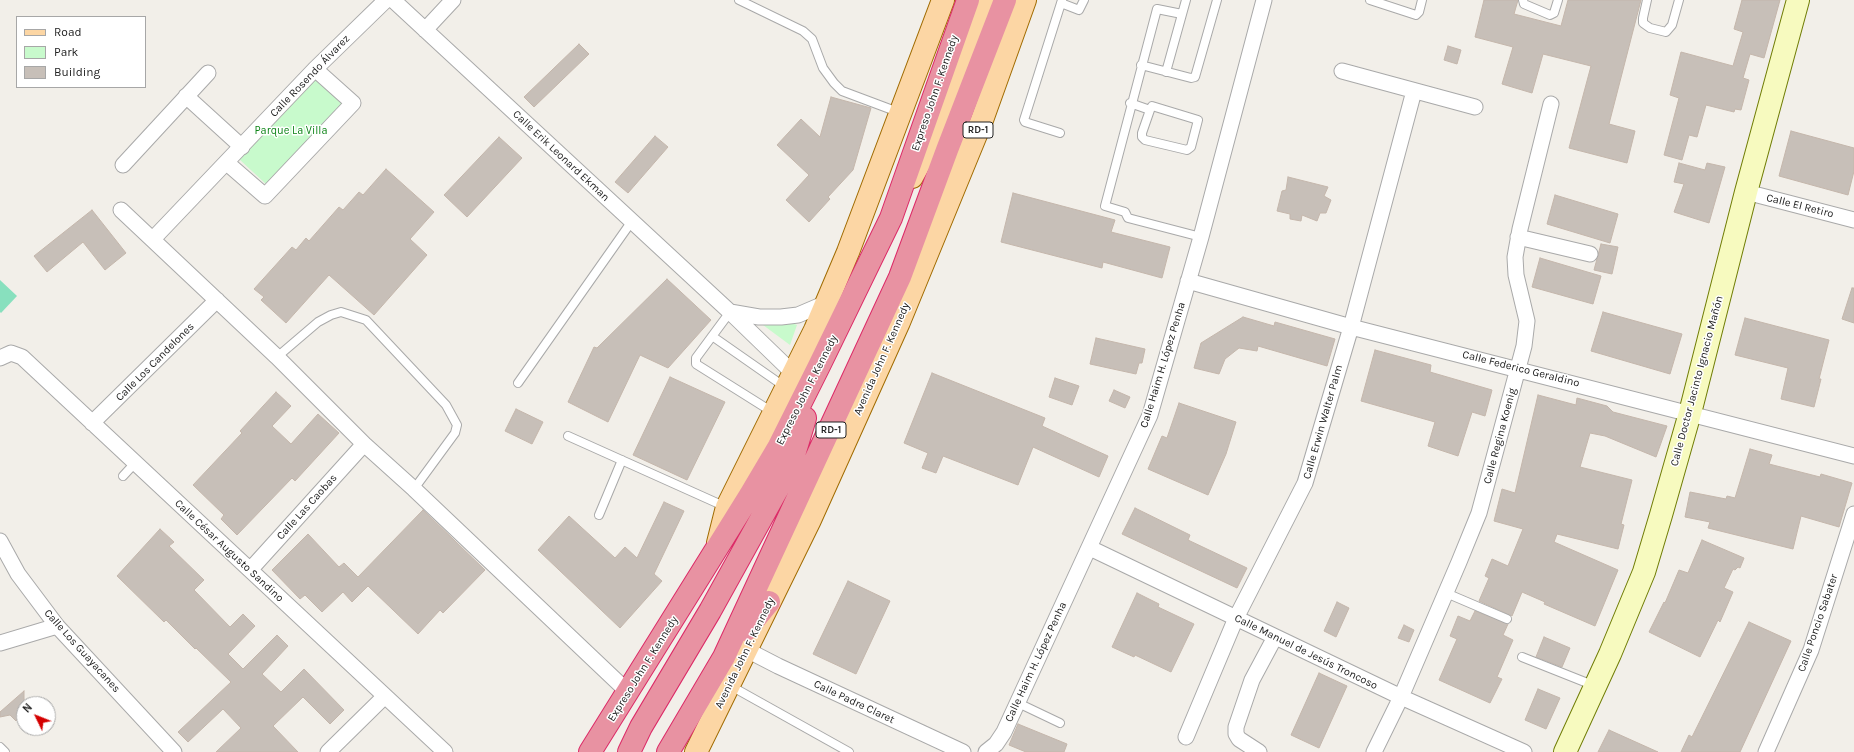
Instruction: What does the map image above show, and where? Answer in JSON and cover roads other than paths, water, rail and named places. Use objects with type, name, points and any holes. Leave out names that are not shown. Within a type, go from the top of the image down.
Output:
[{"type":"highway","name":"Expreso John F. Kennedy","points":[[590,752],[715,553],[779,446],[820,366],[891,218],[968,0]]},
{"type":"highway","name":"RD-1","points":[[668,752],[724,657],[809,477],[900,277],[1006,0]]},
{"type":"highway","points":[[629,752],[641,727],[710,611],[793,458],[820,366]]},
{"type":"highway","points":[[724,657],[769,602]]},
{"type":"main road","points":[[892,132],[935,0]]},
{"type":"main road","points":[[715,553],[727,507],[790,380],[848,252],[943,0]]},
{"type":"main road","points":[[891,218],[947,112],[987,0]]},
{"type":"main road","name":"Avenida John F. Kennedy","points":[[696,752],[809,522],[899,322],[982,120],[1025,0]]},
{"type":"street","name":"Calle Rosendo Álvarez","points":[[153,239],[315,69],[386,0]]},
{"type":"street","name":"Calle Erik Leonard Ekman","points":[[393,0],[730,312],[790,380]]},
{"type":"street","points":[[425,30],[453,0]]},
{"type":"street","name":"Calle Haim H. López Penha","points":[[987,752],[996,744],[1004,732],[1150,415],[1201,236],[1264,0]]},
{"type":"street","name":"Calle Doctor Jacinto Ignacio Mañón","points":[[1566,752],[1596,686],[1644,572],[1690,413],[1746,192],[1798,0]]},
{"type":"street","points":[[227,163],[265,196],[353,103],[315,69]]},
{"type":"street","points":[[1342,71],[1475,107]]},
{"type":"street","points":[[123,165],[208,73]]},
{"type":"street","name":"Calle Erwin Walter Palm","points":[[1186,737],[1236,618],[1305,484],[1351,327],[1414,91]]},
{"type":"street","points":[[186,96],[242,147]]},
{"type":"street","name":"Calle Regina Koenig","points":[[1374,752],[1401,697],[1479,513],[1518,368],[1527,321],[1516,274],[1515,257],[1518,237],[1551,104]]},
{"type":"street","name":"Calle El Retiro","points":[[1746,192],[1854,220]]},
{"type":"street","points":[[122,210],[277,357],[364,444],[414,489],[628,692]]},
{"type":"street","points":[[1518,237],[1590,254]]},
{"type":"street","name":"Calle Federico Geraldino","points":[[1188,281],[1351,327],[1518,368],[1854,456]]},
{"type":"street","name":"Calle Los Candelones","points":[[92,423],[218,300]]},
{"type":"street","points":[[730,312],[759,317],[798,316],[826,303]]},
{"type":"street","name":"Calle César Augusto Sandino","points":[[6,356],[22,357],[445,752]]},
{"type":"street","name":"Calle Las Caobas","points":[[250,570],[364,444]]},
{"type":"street","name":"Calle Poncio Sabater","points":[[1766,752],[1810,650],[1854,514]]},
{"type":"street","name":"Calle Los Guayacanes","points":[[0,542],[18,574],[57,626],[174,752]]},
{"type":"street","name":"Calle Manuel de Jesús Troncoso","points":[[1090,548],[1401,697],[1524,752]]},
{"type":"street","points":[[0,643],[57,626]]},
{"type":"street","points":[[1259,752],[1239,739],[1236,734],[1236,727],[1252,680],[1275,637]]},
{"type":"street","name":"Calle Padre Claret","points":[[747,650],[778,666],[963,752]]},
{"type":"street","points":[[328,752],[385,696]]},
{"type":"lane","points":[[739,0],[803,31],[812,39],[823,68],[842,91],[898,112]]},
{"type":"lane","points":[[1060,133],[1025,122],[1024,120],[1062,2],[1079,10],[1084,0]]},
{"type":"lane","points":[[1166,72],[1186,0]]},
{"type":"lane","points":[[1141,65],[1191,78],[1195,77],[1218,0]]},
{"type":"lane","points":[[1370,0],[1416,15],[1419,12],[1422,0]]},
{"type":"lane","points":[[1523,0],[1524,4],[1550,15],[1554,13],[1558,0]]},
{"type":"lane","points":[[1647,0],[1643,23],[1650,28],[1666,32],[1672,25],[1678,0]]},
{"type":"lane","points":[[1182,14],[1157,9],[1130,103],[1105,206],[1106,208],[1125,212],[1128,218],[1201,236]]},
{"type":"lane","points":[[1130,103],[1150,110]]},
{"type":"lane","points":[[1152,106],[1198,120],[1191,147],[1188,150],[1145,140],[1142,137],[1150,110],[1152,106]]},
{"type":"lane","points":[[518,383],[632,221]]},
{"type":"lane","points":[[277,357],[318,322],[330,315],[341,312],[366,320],[446,405],[457,425],[455,433],[414,489]]},
{"type":"lane","points":[[730,312],[696,358],[696,364],[774,413]]},
{"type":"lane","points":[[712,336],[790,380]]},
{"type":"lane","points":[[568,436],[727,507]]},
{"type":"lane","points":[[598,514],[622,460]]},
{"type":"lane","points":[[123,476],[135,463]]},
{"type":"lane","points":[[1446,593],[1507,619]]},
{"type":"lane","points":[[1522,657],[1596,686]]},
{"type":"lane","points":[[729,685],[849,752]]},
{"type":"lane","points":[[1018,703],[1060,723]]},
{"type":"lane","points":[[0,747],[5,752]]},
{"type":"park label","name":"Parque La Villa","points":[[291,131]]}]
